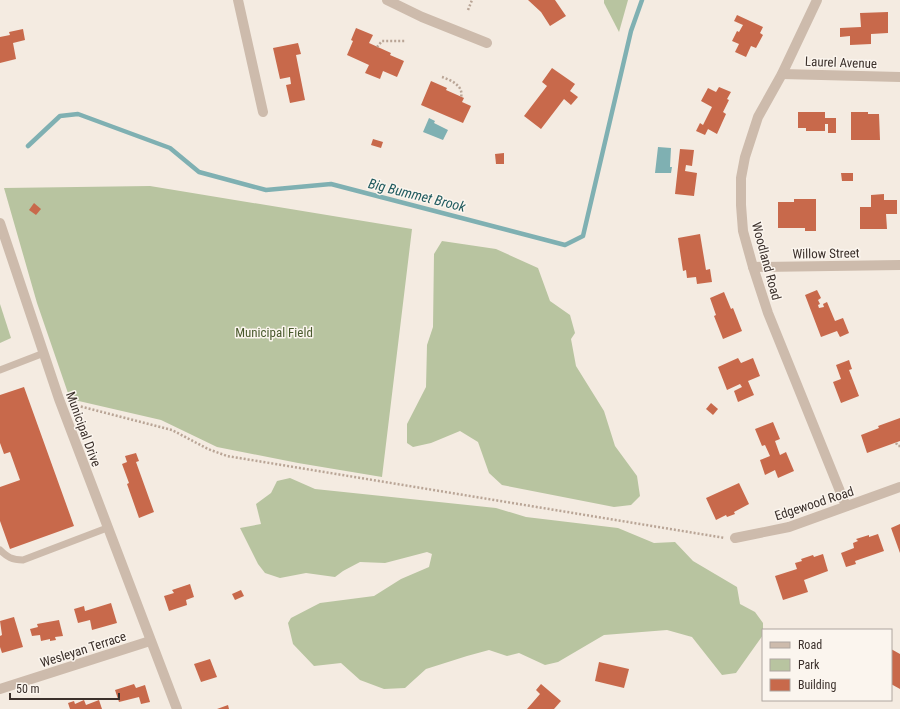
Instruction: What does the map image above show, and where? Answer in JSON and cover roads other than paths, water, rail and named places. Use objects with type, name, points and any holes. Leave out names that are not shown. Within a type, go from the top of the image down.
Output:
[{"type":"street","points":[[238,0],[263,112]]},
{"type":"street","points":[[387,0],[422,17],[487,43]]},
{"type":"street","name":"Woodland Road","points":[[817,0],[782,74],[758,117],[745,157],[741,178],[741,205],[743,231],[768,314],[846,506]]},
{"type":"street","name":"Laurel Avenue","points":[[782,74],[900,77]]},
{"type":"street","name":"Municipal Drive","points":[[0,223],[59,399],[177,709]]},
{"type":"street","name":"Willow Street","points":[[753,267],[900,265]]},
{"type":"street","name":"Edgewood Road","points":[[735,538],[789,527],[900,487]]},
{"type":"street","name":"Wesleyan Terrace","points":[[0,689],[150,641]]},
{"type":"lane","points":[[0,370],[44,353]]},
{"type":"lane","points":[[0,550],[7,557],[13,560],[22,560],[107,528]]},
{"type":"water","points":[[429,118],[435,121],[434,123],[448,130],[443,140],[423,132]]},
{"type":"water","points":[[658,147],[671,148],[671,173],[655,173]]},
{"type":"waterway","name":"Big Bummet Brook","points":[[28,146],[60,116],[78,114],[170,148],[199,172],[266,190],[331,184],[565,245],[583,236],[631,31],[642,0]]},
{"type":"park label","name":"Municipal Field","points":[[274,332]]}]
